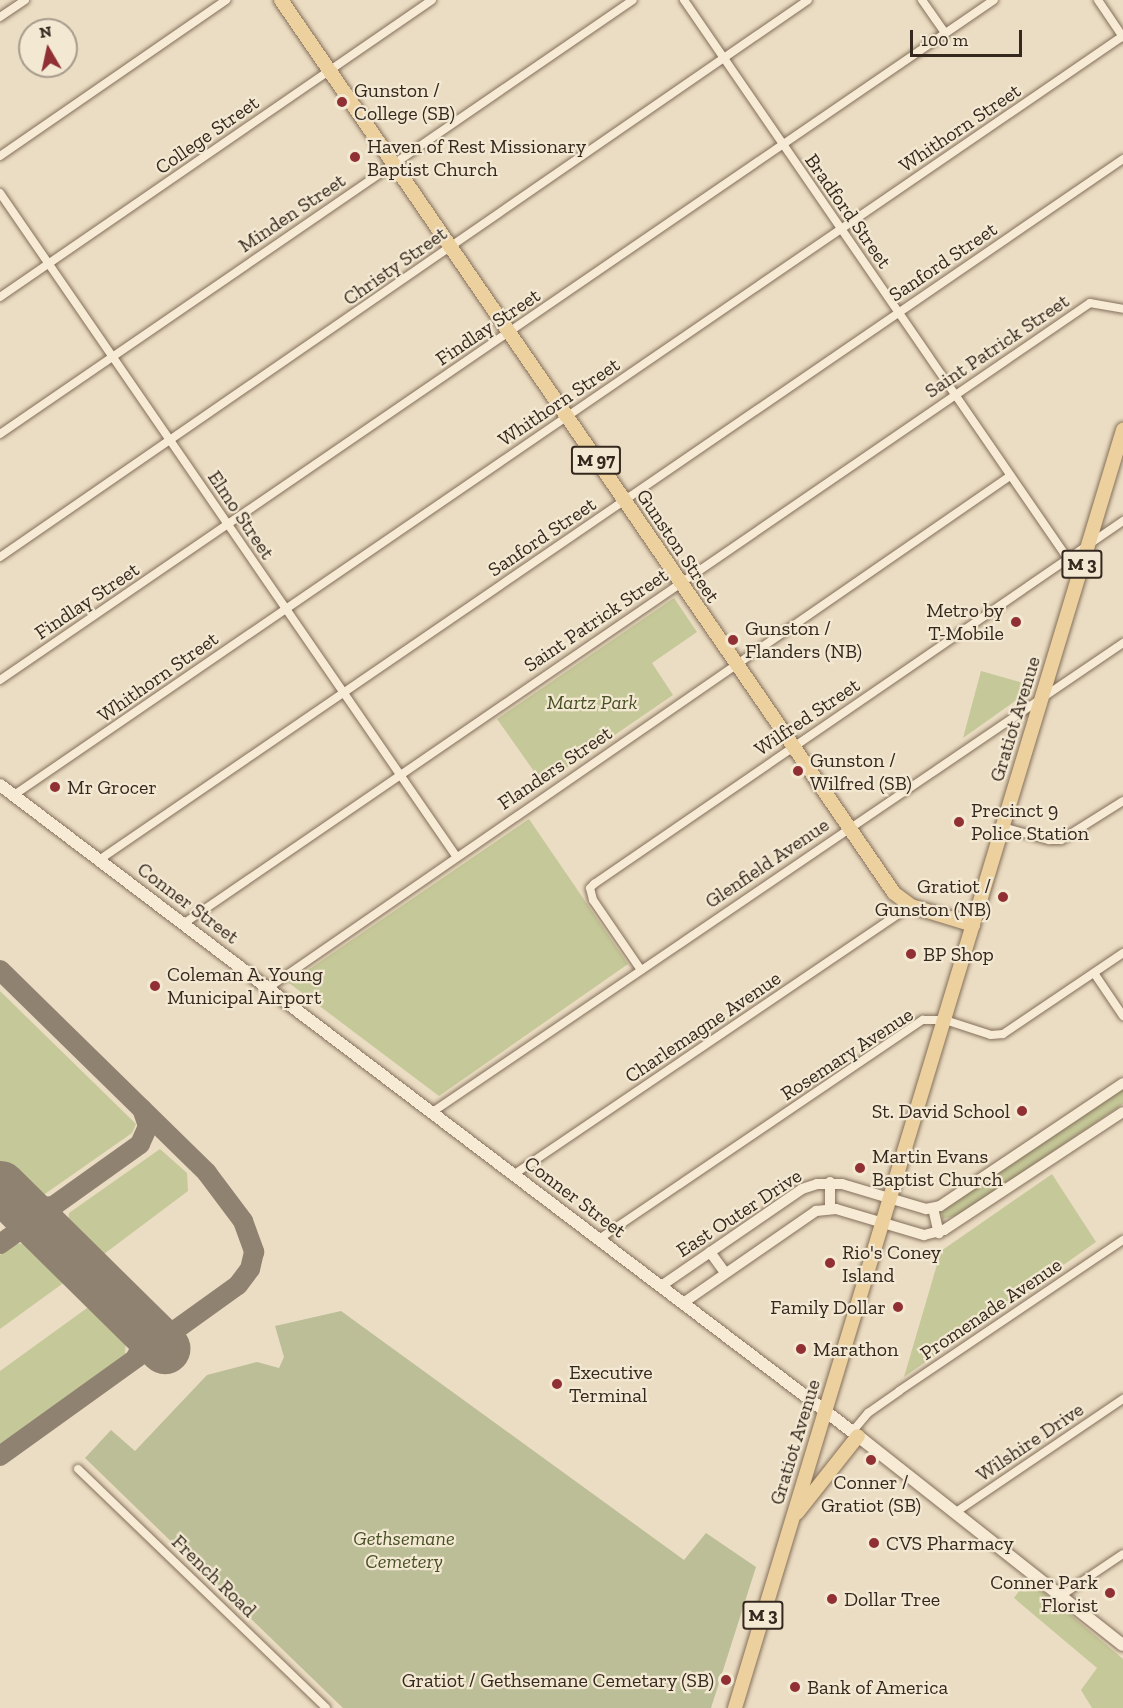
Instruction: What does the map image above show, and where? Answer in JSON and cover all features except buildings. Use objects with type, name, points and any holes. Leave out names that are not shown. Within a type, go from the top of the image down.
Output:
[{"type":"main road","name":"Gunston Street","points":[[281,0],[894,893],[910,906],[973,925]]},
{"type":"main road","name":"Gratiot Avenue","points":[[735,1708],[1123,430]]},
{"type":"main road","name":"Conner Street","points":[[0,785],[855,1434],[1123,1645]]},
{"type":"main road","points":[[791,1522],[855,1434]]},
{"type":"street","points":[[0,17],[25,0]]},
{"type":"street","points":[[0,156],[226,0]]},
{"type":"street","name":"College Street","points":[[0,297],[432,0]]},
{"type":"street","name":"Minden Street","points":[[0,434],[633,0]]},
{"type":"street","name":"Bradford Street","points":[[684,0],[1068,559]]},
{"type":"street","name":"Christy Street","points":[[0,557],[453,248],[808,0]]},
{"type":"street","points":[[922,0],[945,33]]},
{"type":"street","name":"Findlay Street","points":[[0,680],[994,0]]},
{"type":"street","points":[[1098,0],[1123,36]]},
{"type":"street","name":"Whithorn Street","points":[[14,795],[1123,36]]},
{"type":"street","name":"Sanford Street","points":[[99,860],[1123,159]]},
{"type":"street","name":"Elmo Street","points":[[0,193],[456,856]]},
{"type":"street","name":"Saint Patrick Street","points":[[183,924],[1090,303],[1123,309]]},
{"type":"street","name":"Flanders Street","points":[[268,988],[456,856],[1010,476]]},
{"type":"street","name":"Wilfred Street","points":[[641,969],[593,900],[590,888],[1123,521]]},
{"type":"street","name":"Glenfield Avenue","points":[[432,1113],[1123,643]]},
{"type":"street","points":[[1002,827],[1048,840],[1061,840],[1123,801]]},
{"type":"street","name":"Charlemagne Avenue","points":[[513,1175],[910,906]]},
{"type":"street","name":"Rosemary Avenue","points":[[599,1239],[924,1020],[945,1020],[991,1035],[1003,1034],[1123,953]]},
{"type":"street","points":[[1094,973],[1123,1016]]},
{"type":"street","points":[[939,1233],[933,1208],[1123,1083]]},
{"type":"street","points":[[830,1182],[830,1208],[924,1235],[939,1233],[1123,1112]]},
{"type":"street","name":"East Outer Drive","points":[[661,1286],[802,1189],[830,1182],[933,1208]]},
{"type":"street","name":"East Outer Drive","points":[[683,1303],[807,1215],[830,1208]]},
{"type":"street","name":"Promenade Avenue","points":[[855,1434],[862,1419],[891,1397],[1123,1240]]},
{"type":"street","points":[[710,1252],[725,1273]]},
{"type":"street","name":"Wilshire Drive","points":[[956,1512],[1123,1400]]},
{"type":"street","name":"French Road","points":[[78,1469],[326,1708]]},
{"type":"street","points":[[1062,1595],[1123,1554]]},
{"type":"green space","name":"Martz Park","points":[[674,598],[697,632],[652,663],[673,695],[543,784],[497,719]]},
{"type":"green space","points":[[981,671],[1023,683],[1018,699],[963,738]]},
{"type":"green space","points":[[529,819],[628,964],[439,1096],[289,983]]},
{"type":"green space","points":[[0,991],[136,1124],[132,1133],[42,1196],[29,1192],[0,1164]]},
{"type":"green space","points":[[1123,1089],[1123,1104],[959,1215],[942,1219],[942,1212],[949,1206]]},
{"type":"green space","points":[[160,1149],[187,1173],[188,1191],[104,1254],[90,1252],[68,1230],[69,1213]]},
{"type":"green space","points":[[1052,1174],[1096,1242],[904,1377],[941,1251]]},
{"type":"green space","points":[[27,1243],[63,1274],[62,1284],[0,1329],[0,1255],[15,1244]]},
{"type":"green space","points":[[94,1303],[126,1335],[125,1354],[0,1445],[0,1371]]},
{"type":"green space","name":"Gethsemane Cemetery","points":[[341,1311],[684,1560],[706,1533],[756,1567],[711,1708],[343,1708],[85,1458],[111,1430],[135,1451],[207,1375],[257,1362],[279,1368],[284,1357],[275,1326]]},
{"type":"green space","points":[[1028,1579],[1123,1659],[1123,1708],[1092,1708],[1081,1690],[1097,1668],[1014,1598]]},
{"type":"taxiway","points":[[0,970],[207,1173],[243,1221],[254,1252],[250,1269],[238,1285],[0,1456]]},
{"type":"taxiway","points":[[0,1244],[140,1144],[148,1126],[142,1109]]},
{"type":"taxiway","points":[[5,1191],[30,1207],[54,1206]]},
{"type":"taxiway","points":[[136,1357],[144,1343],[142,1326]]},
{"type":"runway","points":[[0,1186],[164,1348]]},
{"type":"place","name":"Gunston / College (SB)","points":[[342,102]]},
{"type":"place","name":"Haven of Rest Missionary Baptist Church","points":[[355,157]]},
{"type":"place","name":"Metro by T-Mobile","points":[[1016,622]]},
{"type":"place","name":"Gunston / Flanders (NB)","points":[[733,640]]},
{"type":"place","name":"Gunston / Wilfred (SB)","points":[[798,771]]},
{"type":"place","name":"Mr Grocer","points":[[55,787]]},
{"type":"place","name":"Precinct 9 Police Station","points":[[959,822]]},
{"type":"place","name":"Gratiot / Gunston (NB)","points":[[1003,897]]},
{"type":"place","name":"BP Shop","points":[[911,954]]},
{"type":"place","name":"Coleman A. Young Municipal Airport","points":[[155,986]]},
{"type":"place","name":"St. David School","points":[[1022,1111]]},
{"type":"place","name":"Martin Evans Baptist Church","points":[[860,1168]]},
{"type":"place","name":"Rio's Coney Island","points":[[830,1263]]},
{"type":"place","name":"Family Dollar","points":[[898,1307]]},
{"type":"place","name":"Marathon","points":[[801,1349]]},
{"type":"place","name":"Executive Terminal","points":[[557,1384]]},
{"type":"place","name":"Conner / Gratiot (SB)","points":[[871,1460]]},
{"type":"place","name":"CVS Pharmacy","points":[[874,1543]]},
{"type":"place","name":"Conner Park Florist","points":[[1110,1593]]},
{"type":"place","name":"Dollar Tree","points":[[832,1599]]},
{"type":"place","name":"Gratiot / Gethsemane Cemetary (SB)","points":[[726,1680]]},
{"type":"place","name":"Bank of America","points":[[795,1687]]}]
